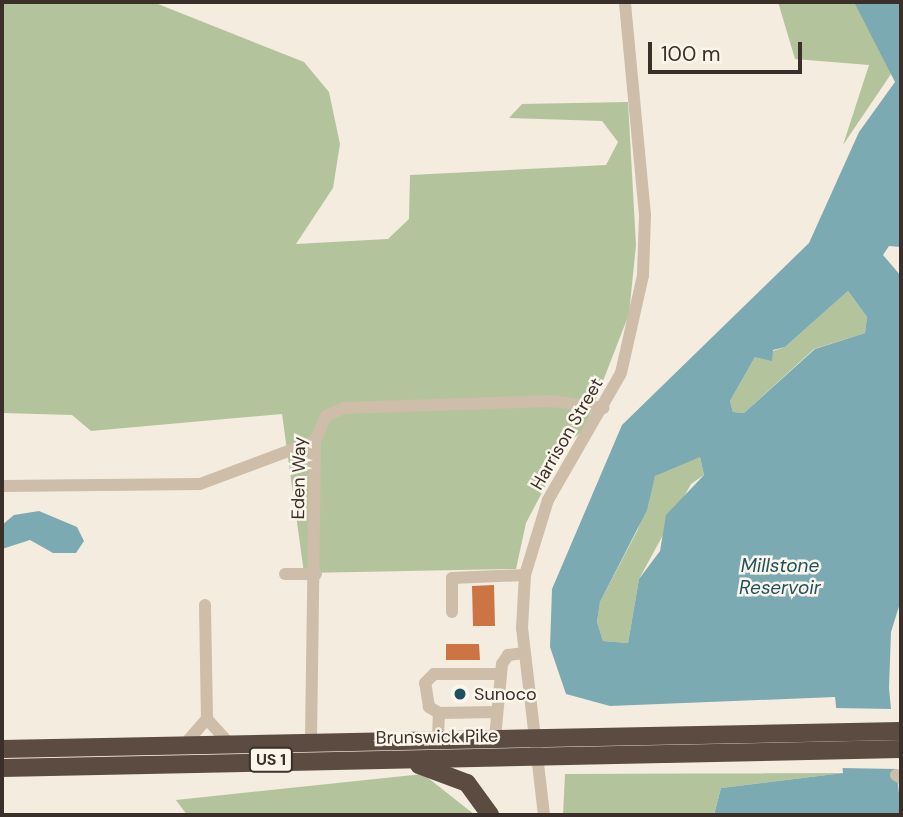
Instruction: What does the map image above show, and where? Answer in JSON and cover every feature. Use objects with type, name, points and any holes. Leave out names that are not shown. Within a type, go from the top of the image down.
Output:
[{"type":"highway","name":"Brunswick Pike","points":[[2,749],[311,740],[865,731],[901,740]]},
{"type":"highway","name":"Brunswick Pike","points":[[2,768],[872,749],[901,740]]},
{"type":"highway","points":[[381,759],[459,778],[490,815]]},
{"type":"street","name":"Harrison Street","points":[[544,815],[539,757],[524,653],[525,575],[548,500],[604,408],[628,350],[645,252],[625,2]]},
{"type":"street","name":"Eden Way","points":[[311,740],[316,574],[315,441],[326,416],[342,408],[551,401],[604,408]]},
{"type":"street","points":[[2,486],[200,484],[315,441]]},
{"type":"street","points":[[285,574],[316,574]]},
{"type":"street","points":[[452,612],[452,578],[525,575]]},
{"type":"street","points":[[205,605],[207,719],[228,742]]},
{"type":"street","points":[[495,738],[500,674],[508,655],[524,653]]},
{"type":"street","points":[[497,712],[439,713],[429,707],[425,684],[434,674],[500,674]]},
{"type":"street","points":[[438,739],[439,713]]},
{"type":"street","points":[[185,744],[207,719]]},
{"type":"green space","points":[[2,2],[153,2],[304,62],[329,92],[340,144],[333,188],[296,244],[388,239],[409,219],[410,175],[606,165],[618,142],[602,121],[509,118],[522,104],[628,102],[636,245],[629,314],[584,430],[568,443],[526,523],[516,569],[304,573],[282,414],[91,431],[72,415],[2,413]]},
{"type":"green space","points":[[778,2],[861,2],[891,74],[843,145],[869,65],[795,59]]},
{"type":"green space","points":[[848,291],[867,317],[865,333],[814,349],[744,413],[733,412],[730,401],[755,357],[785,347]]},
{"type":"green space","points":[[688,457],[700,457],[704,475],[691,484],[639,579],[628,643],[603,641],[597,622],[600,602],[638,529],[655,476]]},
{"type":"green space","points":[[843,773],[721,788],[714,815],[563,815],[565,774]]},
{"type":"green space","points":[[423,774],[475,815],[187,815],[176,800]]},
{"type":"water","name":"Millstone Reservoir","points":[[854,2],[901,2],[901,247],[889,246],[883,255],[901,276],[901,600],[891,632],[889,688],[901,815],[714,815],[721,788],[843,773],[835,697],[610,706],[566,694],[550,647],[552,589],[622,425],[809,243],[859,132],[895,82]],"holes":[[[848,291],[867,317],[865,333],[815,349],[744,413],[733,412],[730,401],[755,357],[772,361],[773,350],[785,347]],[[700,457],[704,475],[666,515],[660,551],[639,579],[628,643],[603,641],[597,622],[600,602],[647,510],[655,476]]]},
{"type":"water","points":[[39,511],[77,527],[84,541],[76,553],[53,553],[30,540],[2,549],[2,525],[14,515]]},
{"type":"pier","points":[[833,708],[894,709],[899,769],[839,768]]},
{"type":"building","points":[[494,585],[495,626],[473,626],[472,586]]},
{"type":"building","points":[[446,644],[479,644],[480,660],[446,660]]},
{"type":"place","name":"Sunoco","points":[[460,694]]}]
